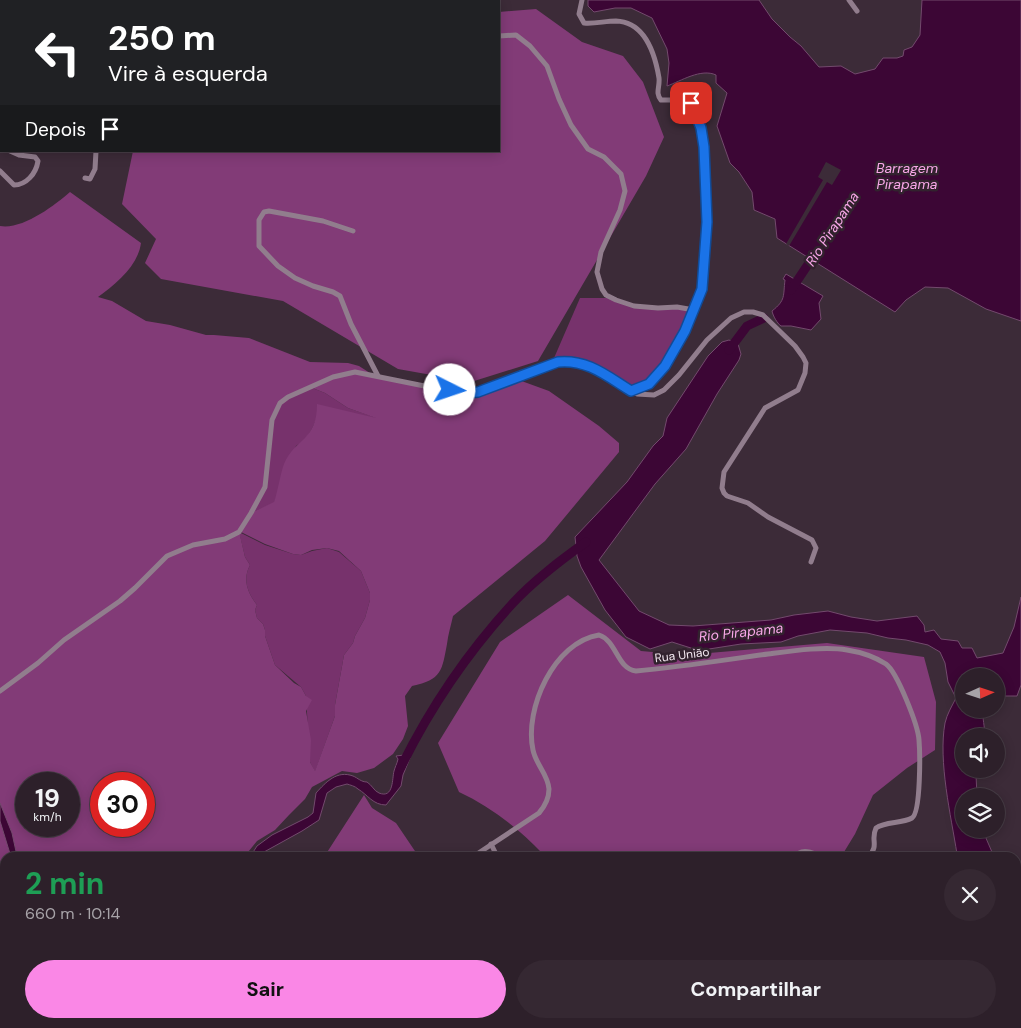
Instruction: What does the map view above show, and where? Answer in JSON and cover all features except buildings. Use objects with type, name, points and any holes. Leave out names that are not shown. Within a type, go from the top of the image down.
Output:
[{"type":"street","points":[[582,0],[579,14],[584,24],[618,21],[633,27],[643,35],[647,40],[657,68],[660,85],[657,90],[658,97],[661,100],[677,100],[691,103],[697,115],[704,147],[707,222],[702,289],[677,345],[661,371],[649,384],[631,391]]},
{"type":"street","points":[[849,0],[857,11]]},
{"type":"street","points":[[500,36],[516,35],[530,46],[548,66],[571,125],[588,149],[604,156],[621,174],[625,191],[620,210],[601,252],[597,272],[602,289],[606,295],[634,306],[677,307],[694,310]]},
{"type":"street","points":[[0,171],[14,185],[20,185],[25,183],[37,166],[38,161],[35,157],[12,152]]},
{"type":"street","points":[[85,178],[90,179],[94,173],[96,152]]},
{"type":"street","points":[[353,231],[322,220],[269,211],[264,212],[259,220],[258,241],[259,246],[278,266],[295,278],[340,296],[351,324],[378,376]]},
{"type":"street","points":[[0,691],[38,663],[64,640],[120,601],[166,556],[193,545],[225,539],[239,532],[265,487],[272,420],[280,403],[288,396],[345,373],[364,372],[468,393],[497,386],[558,362],[573,362],[604,373],[640,396],[650,396],[664,390],[717,330],[739,313],[753,312],[763,314],[804,357],[806,373],[798,390],[765,408],[724,472],[722,485],[727,496],[748,503],[768,517],[812,540],[816,548],[811,562]]},
{"type":"street","name":"Rua União","points":[[491,844],[544,807],[549,794],[549,788],[546,777],[532,749],[531,720],[538,694],[557,663],[570,649],[582,641],[602,636],[609,641],[624,665],[636,671],[795,650],[828,648],[848,650],[868,656],[889,666],[917,727],[919,738],[918,805],[916,813],[911,818],[878,826],[874,831],[875,849],[873,852]]},
{"type":"street","points":[[480,852],[491,844],[495,852]]},
{"type":"shaded area","points":[[536,9],[582,42],[623,56],[643,82],[664,137],[646,176],[538,361],[471,382],[398,369],[283,301],[161,279],[145,263],[156,239],[122,204],[133,152],[500,152],[500,12]]},
{"type":"shaded area","points":[[70,192],[141,243],[136,259],[131,267],[119,280],[98,297],[112,301],[146,321],[170,325],[206,335],[249,338],[310,362],[348,363],[359,366],[373,375],[468,393],[516,379],[549,391],[599,426],[619,443],[619,452],[545,541],[453,616],[444,661],[439,672],[429,681],[412,686],[405,696],[408,726],[403,739],[393,754],[374,768],[357,773],[342,771],[312,787],[305,799],[275,830],[257,841],[248,852],[0,852],[0,226],[18,224],[37,216]],"holes":[[[310,387],[325,393],[348,408],[376,418],[317,404],[313,425],[284,464],[274,502],[251,513],[265,487],[272,420],[280,403]],[[239,531],[265,544],[301,555],[312,550],[327,548],[339,551],[361,571],[370,593],[365,618],[353,643],[344,655],[335,705],[335,716],[315,771],[310,762],[311,740],[306,711],[312,700],[306,696],[301,687],[275,665],[263,624],[257,618],[255,610],[257,605],[247,586],[246,576],[250,565],[245,557]]]},
{"type":"shaded area","points":[[580,298],[610,298],[634,307],[677,308],[693,311],[676,345],[662,366],[637,394],[612,377],[573,361],[551,365]]},
{"type":"shaded area","points":[[310,387],[325,393],[348,408],[389,422],[317,416],[310,433],[296,446],[274,503],[251,513],[271,428],[280,403]]},
{"type":"shaded area","points":[[239,532],[265,545],[293,554],[301,555],[327,548],[339,552],[361,571],[370,593],[365,618],[353,643],[344,655],[335,705],[335,716],[315,772],[310,762],[306,696],[301,687],[275,665],[263,624],[257,618],[255,610],[257,605],[247,586],[246,576],[250,565],[245,557]]},
{"type":"shaded area","points":[[568,595],[641,651],[686,655],[827,643],[924,657],[936,702],[935,750],[907,768],[873,795],[855,834],[844,852],[541,852],[504,819],[482,804],[459,792],[438,743],[500,642]]},
{"type":"shaded area","points":[[364,795],[372,808],[396,823],[416,852],[327,852]]},
{"type":"water","name":"Barragem Pirapama","points":[[588,0],[759,0],[772,19],[801,46],[819,67],[841,66],[855,74],[875,69],[883,58],[903,56],[904,50],[912,47],[920,35],[922,0],[1021,0],[1021,321],[986,309],[948,288],[925,287],[906,300],[895,312],[777,238],[775,219],[754,210],[752,192],[739,172],[730,163],[717,126],[727,93],[716,83],[716,75],[710,73],[698,74],[667,86],[669,63],[667,49],[652,18],[631,8],[615,8],[594,12],[588,6]]},
{"type":"water","points":[[786,274],[823,296],[819,303],[821,319],[811,330],[781,326],[773,315],[772,311],[780,304],[783,297],[785,280],[783,279]]},
{"type":"water","points":[[729,340],[738,344],[741,354],[686,449],[655,484],[599,560],[639,611],[669,625],[693,626],[771,620],[828,611],[877,621],[917,616],[924,625],[925,632],[934,630],[941,639],[958,641],[962,648],[972,648],[977,658],[1003,653],[1014,627],[1021,597],[1021,685],[1017,696],[1005,696],[1005,668],[955,668],[955,696],[948,682],[945,663],[940,652],[928,645],[867,633],[830,630],[798,636],[781,642],[741,644],[709,649],[694,649],[672,642],[650,649],[626,637],[605,610],[581,567],[577,556],[575,537],[627,482],[653,446],[663,436],[667,418],[708,356],[722,342]]},
{"type":"water","points":[[955,700],[955,718],[983,718],[984,728],[955,728],[955,778],[976,778],[977,788],[955,788],[955,838],[986,838],[992,852],[957,852],[944,771],[943,738],[948,713]]},
{"type":"water","points":[[404,755],[410,758],[401,786],[386,805],[374,802],[362,791],[347,784],[336,787],[327,793],[319,820],[264,852],[253,852],[257,846],[272,835],[313,813],[316,793],[332,778],[342,775],[353,776],[367,782],[379,793],[384,794],[390,791],[398,759],[396,756]]},
{"type":"water","points":[[0,803],[12,833],[16,852],[9,852],[0,821]]},
{"type":"pier","points":[[826,162],[841,170],[832,185],[827,182],[789,246],[786,244],[823,180],[818,177]]},
{"type":"waterway","name":"Rio Pirapama","points":[[791,290],[817,251]]},
{"type":"waterway","name":"Rio Pirapama","points":[[729,350],[747,326],[764,318]]},
{"type":"waterway","points":[[401,767],[437,702],[465,661],[496,622],[530,586],[586,542]]},
{"type":"route","points":[[450,390],[459,393],[478,392],[558,362],[567,361],[592,367],[631,391],[649,384],[665,366],[685,331],[702,289],[704,240],[707,222],[704,147],[701,128],[691,103]]}]
